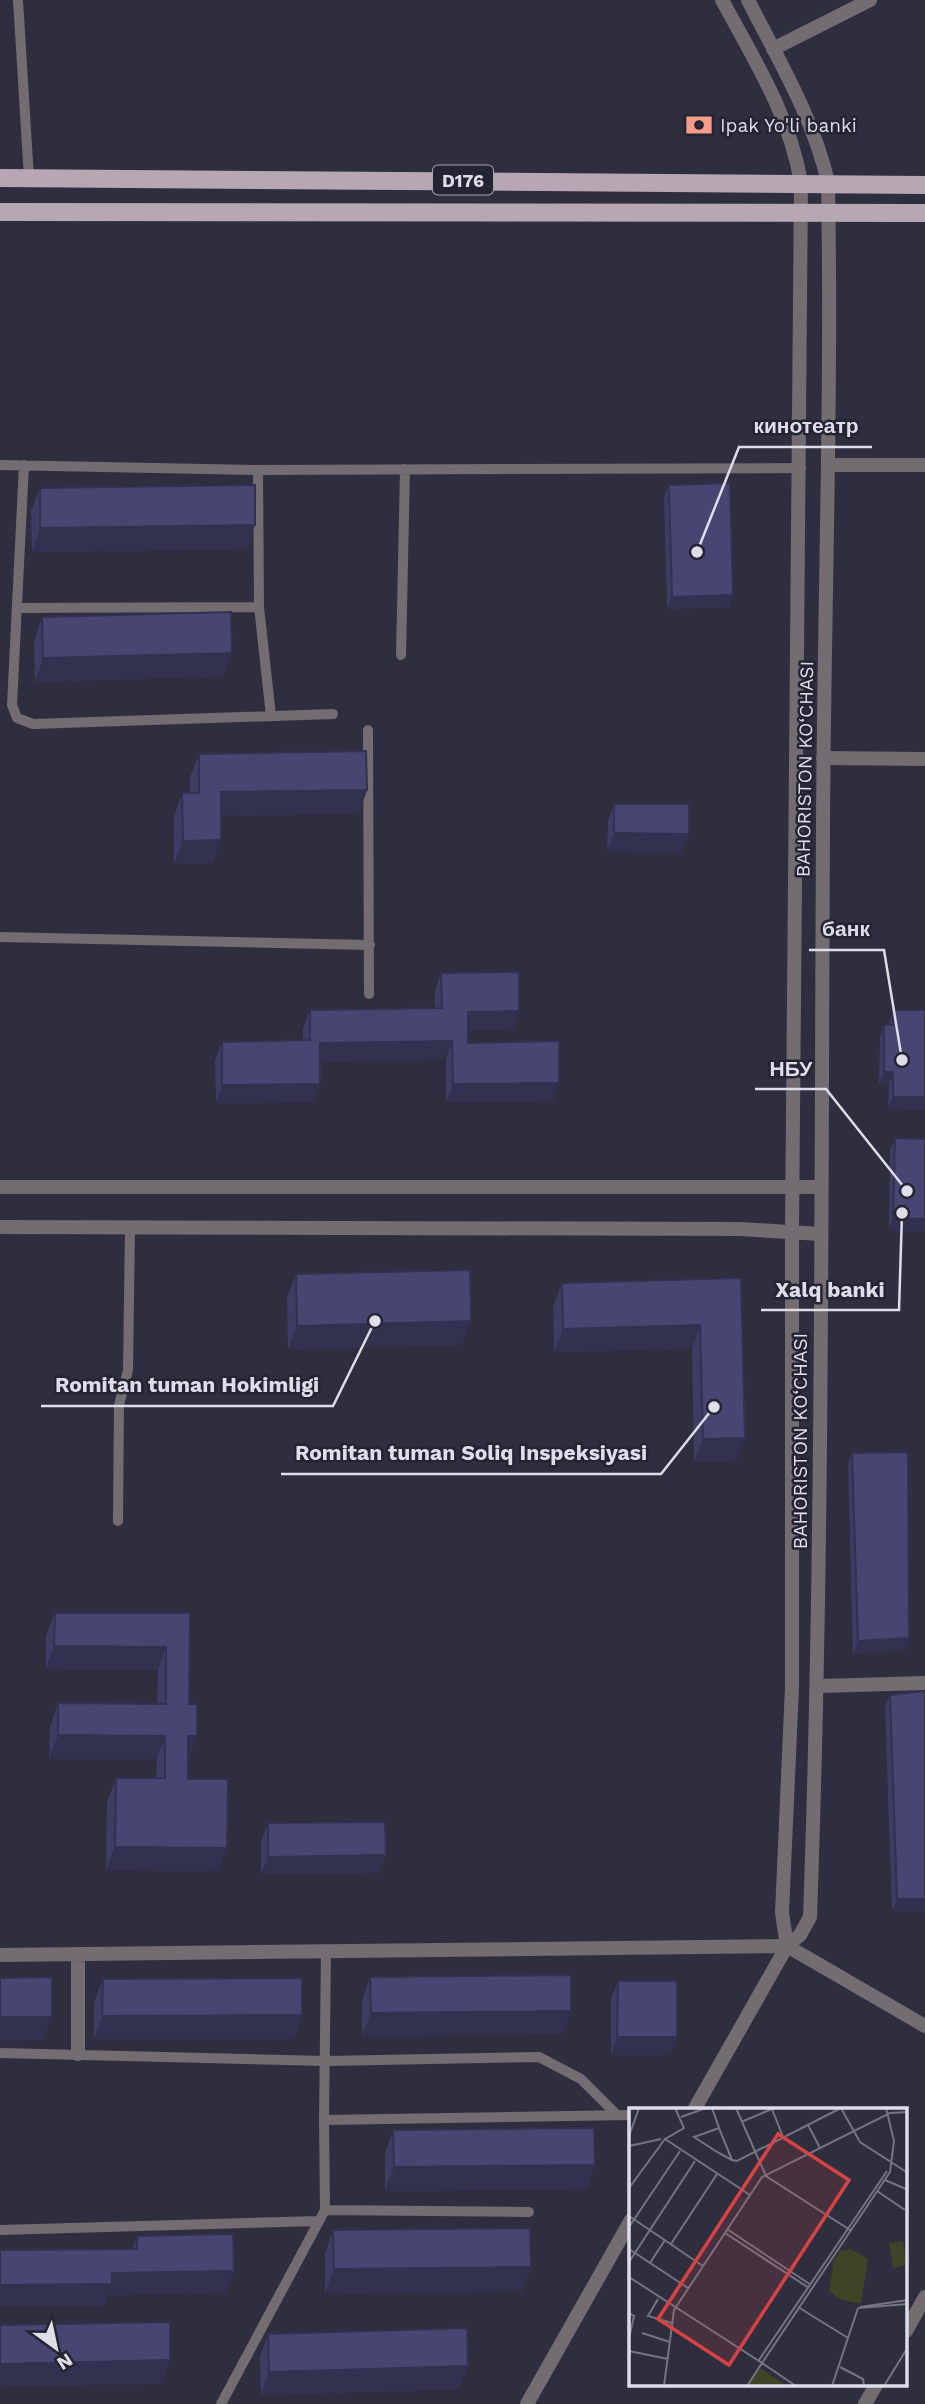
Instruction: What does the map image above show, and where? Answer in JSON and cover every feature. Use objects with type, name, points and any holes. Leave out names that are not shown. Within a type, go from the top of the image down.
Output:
[{"type":"main road","name":"D176","points":[[0,178],[828,182],[925,185]]},
{"type":"main road","name":"D176","points":[[0,212],[925,213]]},
{"type":"street","name":"BAHORISTON KO‘CHASI","points":[[722,0],[781,110],[796,150],[802,212],[792,1232],[792,1687],[782,1913],[787,1946]]},
{"type":"street","name":"BAHORISTON KO‘CHASI","points":[[695,2108],[787,1946],[800,1935],[810,1917],[819,1686],[823,758],[829,465],[828,182],[820,150],[805,110],[748,0]]},
{"type":"street","points":[[773,49],[870,0]]},
{"type":"street","points":[[829,465],[925,465]]},
{"type":"street","points":[[823,758],[925,759]]},
{"type":"street","points":[[0,1187],[821,1187]]},
{"type":"street","points":[[0,1227],[740,1229],[820,1234]]},
{"type":"street","points":[[819,1686],[925,1683]]},
{"type":"street","points":[[0,1955],[787,1946],[925,2026]]},
{"type":"street","points":[[78,1954],[78,2054]]},
{"type":"street","points":[[527,2404],[629,2224]]},
{"type":"street","points":[[908,2327],[925,2297]]},
{"type":"street","points":[[865,2404],[875,2386]]},
{"type":"lane","points":[[18,0],[29,178]]},
{"type":"lane","points":[[0,465],[258,470],[801,468]]},
{"type":"lane","points":[[24,465],[12,705],[18,718],[33,724],[333,713]]},
{"type":"lane","points":[[401,656],[405,469]]},
{"type":"lane","points":[[258,470],[259,607],[271,716]]},
{"type":"lane","points":[[17,608],[259,607]]},
{"type":"lane","points":[[368,730],[369,994]]},
{"type":"lane","points":[[0,937],[370,945]]},
{"type":"lane","points":[[118,1521],[119,1405],[128,1370],[130,1227]]},
{"type":"lane","points":[[222,2404],[325,2210],[326,1950]]},
{"type":"lane","points":[[0,2053],[326,2061],[539,2057],[581,2079],[617,2115]]},
{"type":"lane","points":[[324,2120],[629,2115]]},
{"type":"lane","points":[[325,2210],[529,2212]]},
{"type":"lane","points":[[0,2230],[319,2221]]},
{"type":"building","points":[[730,483],[733,595],[672,597],[669,485]]},
{"type":"building","points":[[255,485],[255,525],[40,528],[40,488]]},
{"type":"building","points":[[231,612],[232,653],[43,658],[42,617]]},
{"type":"building","points":[[366,751],[367,790],[221,792],[221,840],[183,841],[182,793],[199,793],[199,754]]},
{"type":"building","points":[[614,804],[689,804],[689,834],[614,833]]},
{"type":"building","points":[[519,972],[519,1011],[468,1012],[468,1043],[559,1041],[559,1083],[453,1084],[452,1041],[320,1043],[320,1084],[222,1085],[222,1042],[310,1040],[310,1010],[442,1008],[441,973]]},
{"type":"building","points":[[893,1010],[925,1010],[925,1097],[893,1097],[893,1072],[884,1072],[884,1025],[893,1025]]},
{"type":"building","points":[[895,1138],[925,1139],[925,1219],[893,1218]]},
{"type":"building","points":[[470,1270],[471,1321],[297,1326],[296,1274]]},
{"type":"building","points":[[741,1278],[745,1438],[703,1439],[700,1325],[563,1329],[562,1283]]},
{"type":"building","points":[[908,1452],[909,1638],[858,1641],[852,1453]]},
{"type":"building","points":[[55,1613],[190,1613],[189,1704],[197,1704],[197,1736],[188,1736],[188,1779],[228,1779],[227,1848],[115,1847],[116,1778],[165,1778],[165,1736],[58,1735],[58,1703],[166,1704],[166,1647],[54,1646]]},
{"type":"building","points":[[925,1691],[925,1899],[897,1899],[890,1695]]},
{"type":"building","points":[[385,1822],[386,1855],[268,1857],[268,1823]]},
{"type":"building","points":[[571,1975],[571,2011],[371,2013],[370,1977]]},
{"type":"building","points":[[52,1977],[52,2017],[0,2017],[0,1978]]},
{"type":"building","points":[[302,1978],[302,2015],[102,2016],[103,1979]]},
{"type":"building","points":[[618,1981],[677,1981],[677,2037],[617,2037]]},
{"type":"building","points":[[594,2128],[595,2165],[394,2167],[393,2130]]},
{"type":"building","points":[[530,2228],[531,2267],[334,2269],[333,2230]]},
{"type":"building","points":[[233,2234],[234,2271],[112,2273],[112,2284],[0,2285],[0,2250],[137,2249],[137,2236]]},
{"type":"building","points":[[170,2322],[170,2360],[0,2364],[0,2325]]},
{"type":"building","points":[[467,2328],[468,2366],[269,2372],[268,2334]]},
{"type":"place","name":"Ipak Yo'li banki","points":[[699,125]]},
{"type":"place","name":"кинотеатр","points":[[697,552]]},
{"type":"place","name":"банк","points":[[902,1060]]},
{"type":"place","name":"НБУ","points":[[907,1191]]},
{"type":"place","name":"Xalq banki","points":[[902,1213]]},
{"type":"place","name":"Romitan tuman Hokimligi","points":[[375,1321]]},
{"type":"place","name":"Romitan tuman Soliq Inspeksiyasi","points":[[714,1407]]}]
